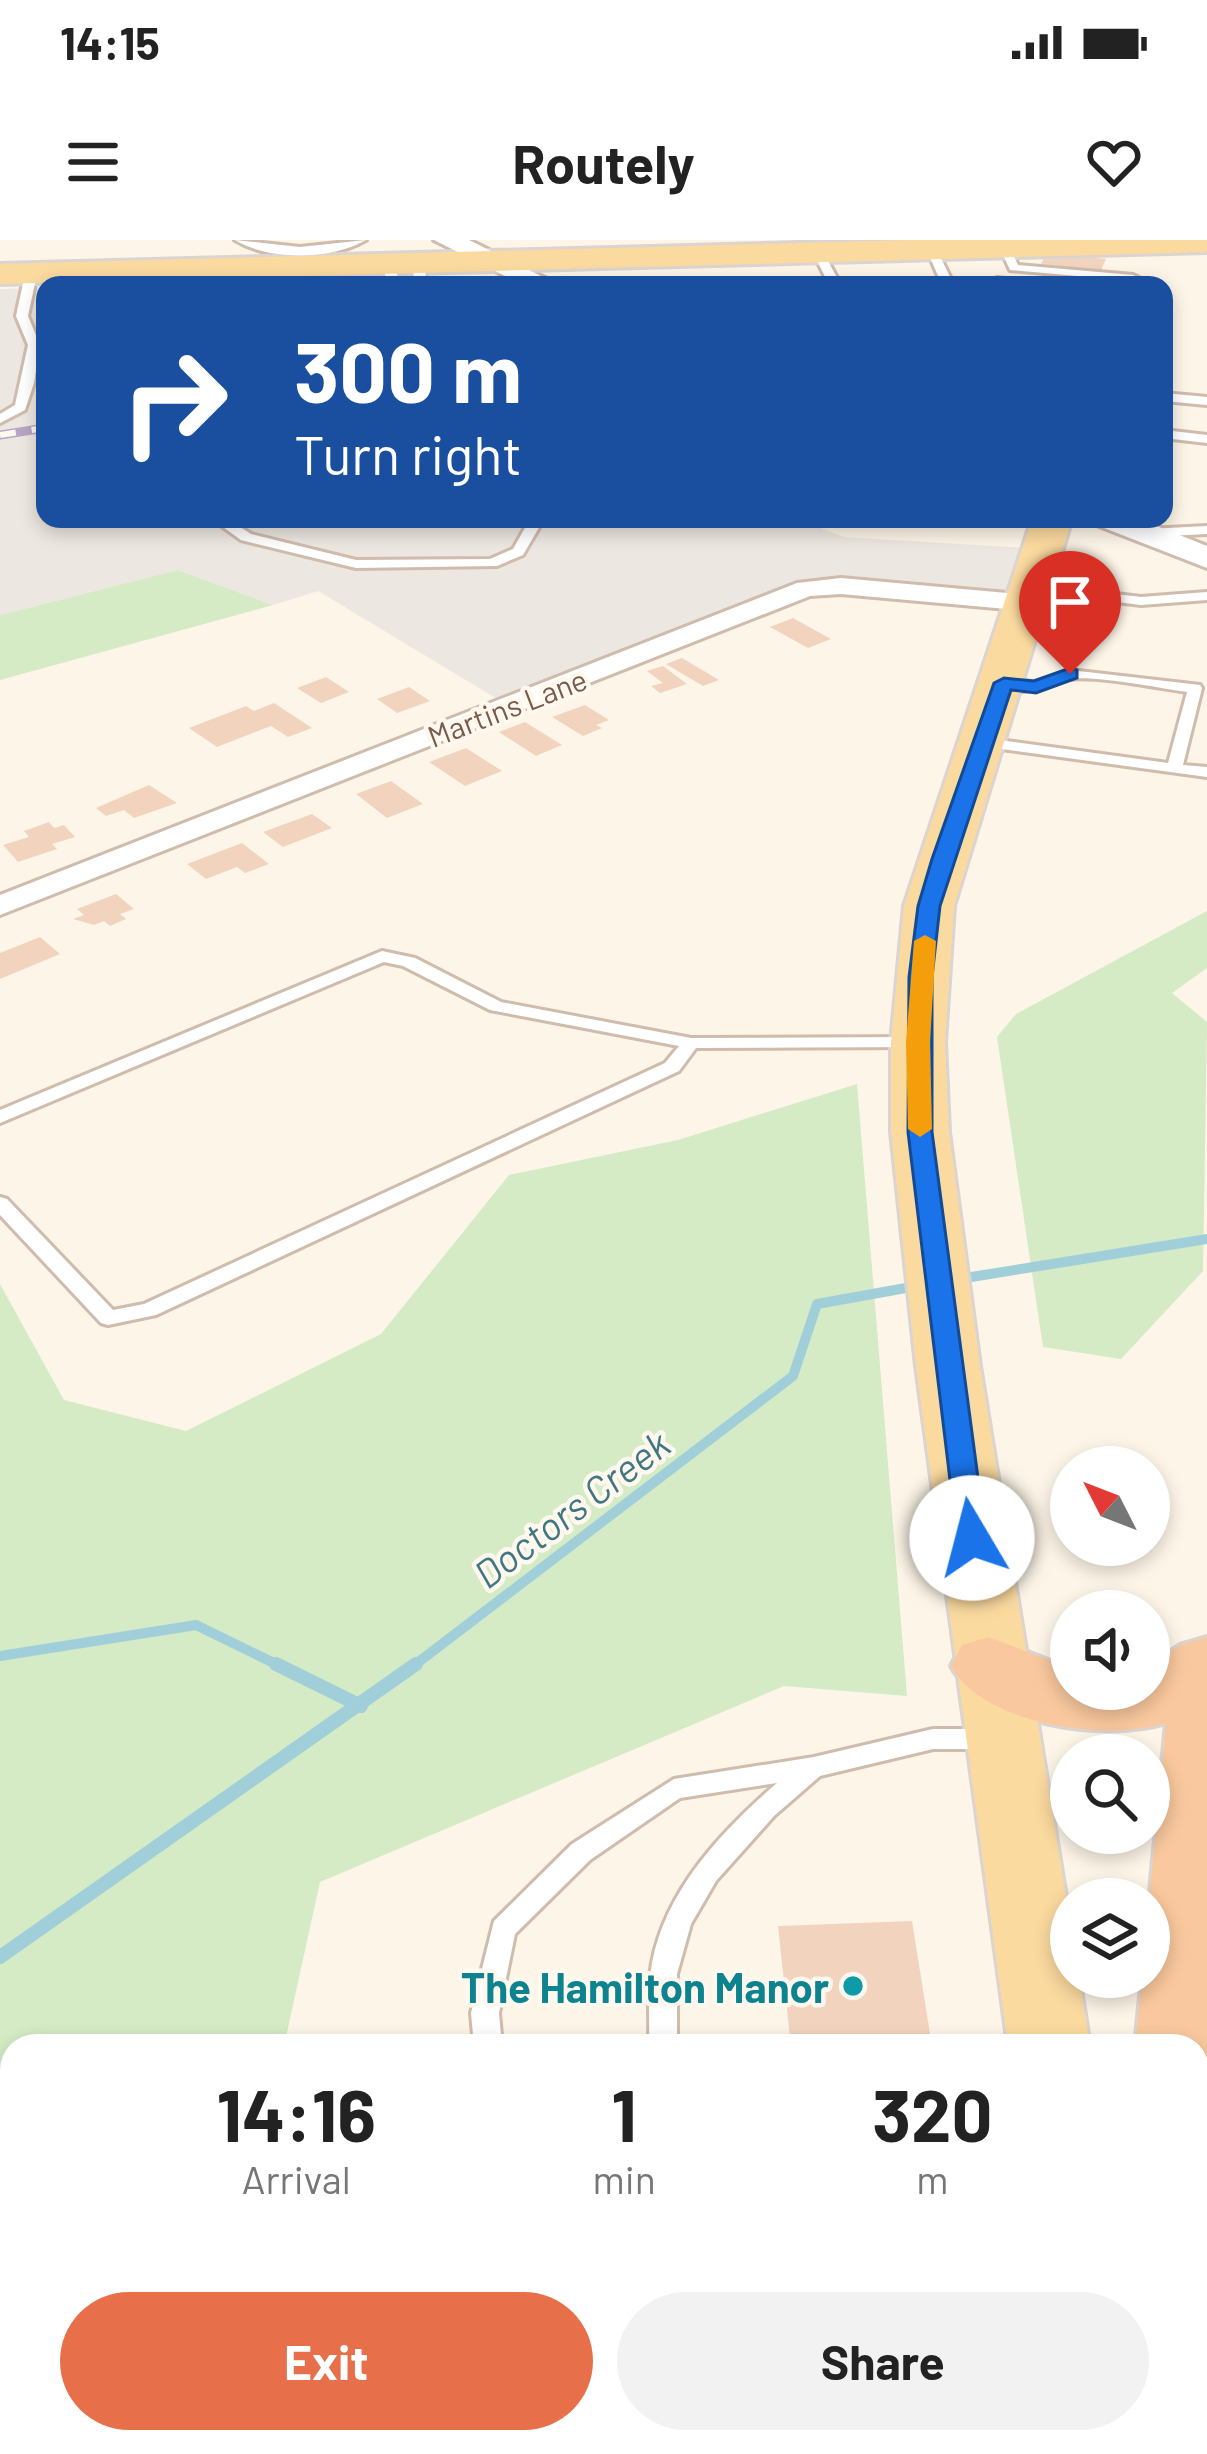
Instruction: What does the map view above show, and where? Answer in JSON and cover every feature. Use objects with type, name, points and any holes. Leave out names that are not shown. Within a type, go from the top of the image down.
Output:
[{"type":"highway","points":[[989,1666],[1045,1695],[1099,1702],[1157,1696],[1207,1666]]},
{"type":"highway","points":[[1179,2034],[1207,1698]]},
{"type":"main road","points":[[489,260],[622,240]]},
{"type":"main road","points":[[637,240],[652,248],[725,255]]},
{"type":"main road","points":[[1133,276],[1146,241]]},
{"type":"main road","points":[[15,274],[246,254],[409,266],[913,245],[1207,242]]},
{"type":"main road","points":[[1047,2034],[989,1666],[937,1278],[920,1132],[918,1042],[929,906],[1004,683],[1049,528]]},
{"type":"street","points":[[447,240],[525,276]]},
{"type":"street","points":[[1132,528],[1207,558]]},
{"type":"street","name":"Martins Lane","points":[[0,906],[806,589],[841,586],[1030,596]]},
{"type":"lane","points":[[246,254],[361,240]]},
{"type":"lane","points":[[913,245],[940,276]]},
{"type":"lane","points":[[1004,246],[1014,268],[1086,276]]},
{"type":"lane","points":[[817,250],[830,276]]},
{"type":"lane","points":[[0,419],[21,406],[34,345],[22,316],[15,274]]},
{"type":"lane","points":[[1173,398],[1207,401]]},
{"type":"lane","points":[[1173,435],[1207,439]]},
{"type":"lane","points":[[232,528],[246,537],[356,564],[379,564],[492,563],[518,551],[532,528]]},
{"type":"lane","points":[[1145,533],[1207,530]]},
{"type":"lane","points":[[1030,596],[1141,601],[1207,596]]},
{"type":"lane","points":[[1004,683],[1036,687],[1070,674],[1201,689],[1174,769]]},
{"type":"lane","points":[[983,743],[1207,772]]},
{"type":"lane","points":[[0,1117],[382,956],[409,962],[496,1006],[691,1043],[918,1042]]},
{"type":"lane","points":[[0,1203],[108,1318],[148,1310],[672,1067],[691,1043]]},
{"type":"lane","points":[[487,2034],[485,2013],[503,1929],[581,1852],[674,1789],[814,1767],[933,1739],[1001,1739]]},
{"type":"lane","points":[[664,2034],[667,1954],[695,1893],[742,1826],[814,1767]]},
{"type":"shaded area","points":[[36,288],[36,528],[820,528],[844,537],[1044,549],[1028,603],[822,586],[509,706],[318,591],[273,605],[178,570],[0,615],[0,289]]},
{"type":"green space","points":[[178,570],[273,605],[0,680],[0,615]]},
{"type":"green space","points":[[1207,911],[1207,968],[1172,993],[1207,1022],[1203,1271],[1121,1359],[1043,1347],[997,1037],[1016,1014]]},
{"type":"green space","points":[[857,1084],[907,1696],[784,1686],[320,1882],[287,2034],[0,2034],[0,1284],[64,1400],[186,1431],[381,1334],[509,1175],[678,1140]]},
{"type":"building","points":[[1047,252],[1106,259],[1101,270],[1041,264]]},
{"type":"building","points":[[793,618],[831,639],[808,648],[770,627]]},
{"type":"building","points":[[682,658],[719,680],[703,686],[666,664]]},
{"type":"building","points":[[663,666],[687,684],[660,693],[651,686],[663,683],[647,671]]},
{"type":"building","points":[[326,677],[349,692],[321,703],[297,688]]},
{"type":"building","points":[[409,687],[430,701],[397,713],[377,699]]},
{"type":"building","points":[[274,703],[312,728],[288,737],[271,726],[217,747],[189,728],[246,706],[254,711]]},
{"type":"building","points":[[585,705],[609,720],[596,725],[602,728],[583,736],[552,717]]},
{"type":"building","points":[[525,722],[562,745],[536,756],[499,732]]},
{"type":"building","points":[[466,748],[502,771],[465,786],[429,762]]},
{"type":"building","points":[[391,781],[423,804],[387,818],[356,794]]},
{"type":"building","points":[[149,785],[177,803],[134,818],[124,810],[106,816],[96,808]]},
{"type":"building","points":[[312,814],[332,828],[283,847],[263,832]]},
{"type":"building","points":[[49,822],[54,828],[64,825],[75,837],[52,844],[57,849],[18,862],[3,845],[29,837],[24,831]]},
{"type":"building","points":[[242,843],[269,864],[245,873],[237,867],[206,879],[187,864]]},
{"type":"building","points":[[116,894],[134,909],[120,914],[126,919],[110,926],[104,921],[94,925],[73,919],[84,915],[77,909]]},
{"type":"building","points":[[40,937],[60,954],[0,979],[0,953]]},
{"type":"building","name":"The Hamilton Manor","points":[[912,1921],[930,2034],[790,2034],[778,1926]]},
{"type":"waterway","name":"Doctors Creek","points":[[959,1279],[1207,1239]]},
{"type":"waterway","name":"Doctors Creek","points":[[415,1665],[793,1376],[817,1304],[917,1286]]},
{"type":"waterway","points":[[0,1656],[196,1625],[282,1667]]},
{"type":"waterway","points":[[276,1664],[358,1705]]},
{"type":"waterway","name":"Doctors Creek","points":[[358,1705],[415,1665]]},
{"type":"waterway","name":"Doctors Creek","points":[[0,1957],[358,1705]]},
{"type":"railway","points":[[0,435],[36,429]]},
{"type":"slow traffic","points":[[920,1129],[918,1042],[925,941]]},
{"type":"place","name":"The Hamilton Manor","points":[[853,1986]]},
{"type":"route","points":[[972,1538],[920,1132],[920,977],[929,906],[1004,683],[1036,687],[1070,674]]}]
